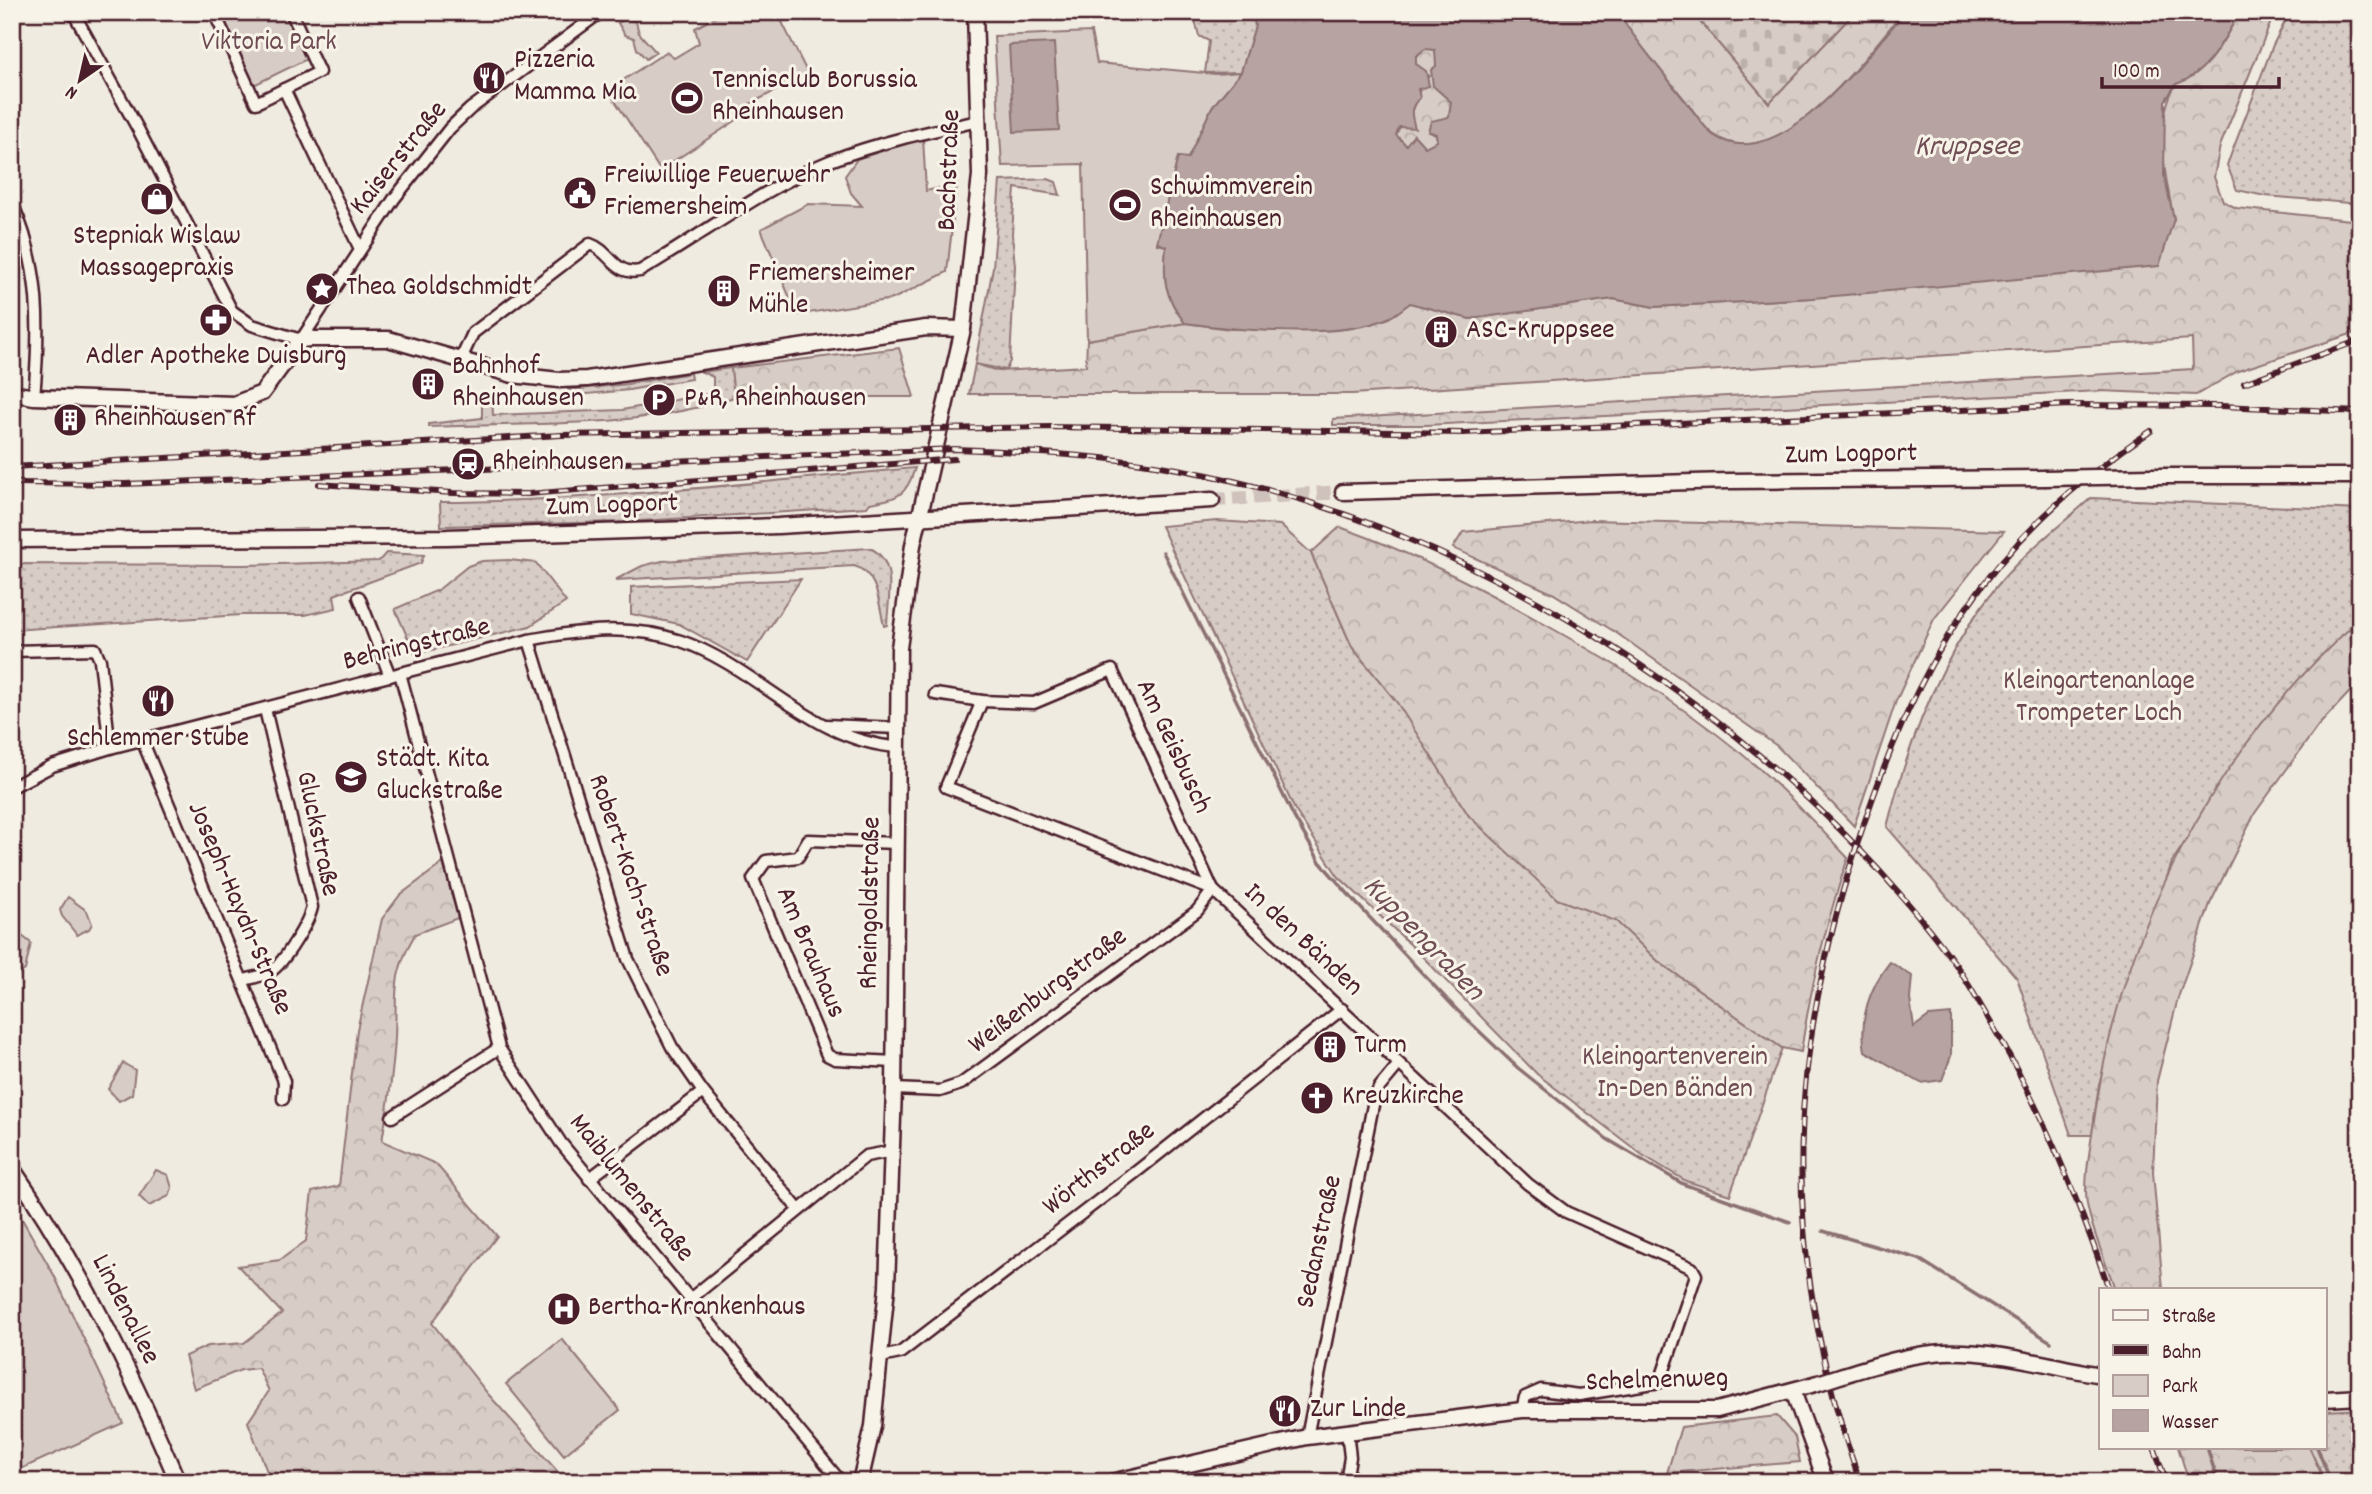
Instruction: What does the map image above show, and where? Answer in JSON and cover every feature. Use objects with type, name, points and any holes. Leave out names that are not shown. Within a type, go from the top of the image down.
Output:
[{"type":"street","points":[[73,12],[232,311],[252,325],[301,340],[388,338],[513,375],[559,380],[587,379],[926,328],[963,329]]},
{"type":"street","points":[[214,12],[256,103],[318,72],[291,12]]},
{"type":"street","name":"Kaiserstraße","points":[[301,340],[360,249],[450,128],[470,109],[601,12]]},
{"type":"street","name":"Bachstraße","points":[[963,329],[980,175],[975,12]]},
{"type":"street","points":[[284,89],[360,249]]},
{"type":"street","points":[[461,359],[473,333],[590,244],[600,247],[619,270],[629,273],[640,271],[785,183],[828,162],[892,139],[979,121]]},
{"type":"street","points":[[12,203],[33,258],[39,305],[34,397]]},
{"type":"street","name":"Rheingoldstraße","points":[[860,1482],[873,1426],[887,1287],[893,1151],[899,648],[918,517],[944,421],[963,329]]},
{"type":"street","points":[[12,393],[34,397],[234,404],[262,394],[301,340]]},
{"type":"street","name":"Zum Logport","points":[[1343,492],[1728,481],[2360,476]]},
{"type":"street","name":"Zum Logport","points":[[12,540],[461,537],[778,526],[1212,500]]},
{"type":"street","name":"Maiblumenstraße","points":[[359,597],[395,675],[499,1048],[561,1143],[589,1179],[841,1482]]},
{"type":"street","name":"Behringstraße","points":[[12,787],[52,766],[110,748],[529,640],[591,630],[628,630],[681,641],[722,662],[822,725],[846,737],[874,746],[898,747]]},
{"type":"street","name":"Robert-Koch-Straße","points":[[529,640],[628,959],[666,1037],[703,1092],[798,1209]]},
{"type":"street","points":[[12,651],[95,649],[100,660],[110,748]]},
{"type":"street","name":"Am Geisbusch","points":[[934,694],[982,701],[1034,703],[1112,670],[1213,890]]},
{"type":"street","name":"In den Bänden","points":[[982,701],[946,787],[1213,890],[1528,1184],[1566,1212],[1692,1268],[1696,1275],[1660,1382]]},
{"type":"street","name":"Gluckstraße","points":[[244,980],[261,976],[277,965],[310,918],[312,907],[265,709]]},
{"type":"street","name":"Behringstraße","points":[[822,725],[898,728]]},
{"type":"street","name":"Joseph-Haydn-Straße","points":[[142,740],[284,1081],[283,1099]]},
{"type":"street","name":"Am Brauhaus","points":[[894,1062],[835,1059],[827,1055],[752,879],[765,861],[798,857],[808,840],[898,842]]},
{"type":"street","name":"Weißenburgstraße","points":[[894,1089],[940,1091],[961,1084],[1197,911],[1213,890]]},
{"type":"street","name":"Wörthstraße","points":[[880,1357],[900,1353],[1342,1009]]},
{"type":"street","points":[[391,1117],[499,1048]]},
{"type":"street","name":"Sedanstraße","points":[[1307,1437],[1373,1105],[1379,1088],[1399,1064]]},
{"type":"street","points":[[589,1179],[703,1092]]},
{"type":"street","points":[[690,1299],[866,1156],[893,1151]]},
{"type":"street","name":"Lindenallee","points":[[12,1168],[67,1250],[85,1284],[144,1404],[178,1482]]},
{"type":"street","name":"Schelmenweg","points":[[1111,1482],[1307,1437],[1522,1410],[1717,1410],[1793,1391],[1895,1360],[1945,1352],[1993,1355],[2099,1376]]},
{"type":"street","name":"Schelmenweg","points":[[1522,1410],[1525,1397],[1541,1390],[1579,1395],[1660,1382]]},
{"type":"street","points":[[1793,1391],[1826,1482]]},
{"type":"street","points":[[2326,1399],[2360,1397]]},
{"type":"street","points":[[1346,1482],[1350,1457],[1347,1431]]},
{"type":"green space","name":"Viktoria Park","points":[[220,12],[287,12],[309,58],[254,85]]},
{"type":"green space","name":"Tennisclub Borussia Rheinhausen","points":[[725,12],[777,12],[808,74],[746,106],[749,112],[660,170],[608,90],[666,52],[674,58],[699,43],[695,28]]},
{"type":"green space","points":[[1193,12],[1253,12],[1255,26],[1241,72],[1205,73],[1209,41],[1199,36]]},
{"type":"green space","points":[[1617,12],[1692,12],[1769,103],[1855,12],[1903,12],[1819,106],[1792,127],[1765,141],[1738,144],[1713,134],[1706,128]]},
{"type":"green space","points":[[1692,12],[1855,12],[1769,103]]},
{"type":"green space","points":[[2240,12],[2275,12],[2220,146],[2214,177],[2223,201],[2236,208],[2360,221],[2360,331],[2238,371],[2196,395],[2100,391],[1426,425],[1333,425],[1333,419],[2193,369],[2192,339],[1352,394],[969,394],[975,364],[998,371],[1086,366],[1087,340],[1185,323],[1230,329],[1332,330],[1387,319],[1410,303],[1470,319],[1613,299],[1654,307],[1813,298],[2174,219],[2163,150],[2165,115],[2169,99],[2176,84],[2198,72],[2214,55]]},
{"type":"green space","points":[[2290,12],[2360,12],[2360,204],[2265,196],[2237,190],[2227,165],[2273,45]]},
{"type":"green space","points":[[626,18],[636,22],[639,33],[656,52],[646,59],[637,49],[634,38],[625,35],[618,23]]},
{"type":"green space","name":"Schwimmverein Rheinhausen","points":[[1091,32],[1097,63],[1216,74],[1241,72],[1212,107],[1188,159],[1178,157],[1157,244],[1166,246],[1166,287],[1185,323],[1087,340],[1083,164],[1002,166],[994,36]]},
{"type":"green space","points":[[1425,49],[1435,49],[1440,89],[1451,101],[1449,117],[1436,134],[1437,141],[1425,148],[1414,135],[1406,146],[1396,135],[1429,76],[1416,64],[1416,56]]},
{"type":"green space","points":[[923,138],[926,191],[957,184],[947,272],[893,299],[797,315],[761,229],[808,204],[862,206],[851,193],[845,176],[857,159]]},
{"type":"green space","points":[[1048,179],[1056,182],[1060,195],[1015,188],[1012,234],[1015,266],[1010,361],[1006,370],[975,364],[993,267],[1000,181]]},
{"type":"green space","points":[[899,348],[914,397],[734,397],[731,368]]},
{"type":"green space","points":[[731,368],[734,397],[697,408],[622,420],[429,427],[429,424],[482,418],[482,394],[492,393],[493,415],[622,410],[713,393],[713,377],[702,372]]},
{"type":"green space","points":[[690,373],[691,379],[629,390],[567,396],[568,390],[628,384]]},
{"type":"green space","points":[[915,468],[908,485],[900,495],[870,503],[867,507],[624,522],[441,526],[440,502],[619,494]]},
{"type":"green space","name":"Kleingartenanlage Trompeter Loch","points":[[2091,498],[2360,510],[2360,619],[2261,725],[2172,862],[2099,1084],[2092,1135],[2071,1135],[2017,978],[1887,827],[1905,763],[1929,700],[1977,612],[2007,574],[2030,551]]},
{"type":"green space","points":[[1591,520],[2004,531],[1934,619],[1896,701],[1854,826],[1777,746],[1615,632],[1554,594],[1453,548],[1463,532]]},
{"type":"green space","name":"Kleingartenverein In-Den Bänden","points":[[1217,521],[1280,525],[1311,553],[1352,647],[1557,899],[1616,921],[1659,962],[1782,1048],[1730,1195],[1686,1181],[1641,1154],[1537,1074],[1413,947],[1338,876],[1295,810],[1161,526]]},
{"type":"green space","points":[[1340,527],[1420,559],[1471,584],[1574,641],[1658,692],[1712,730],[1762,771],[1848,858],[1820,954],[1801,1052],[1782,1048],[1659,962],[1616,921],[1557,899],[1469,816],[1396,701],[1352,647],[1311,553]]},
{"type":"green space","points":[[870,548],[879,554],[888,571],[889,604],[887,625],[884,626],[873,582],[862,569],[854,566],[615,580],[642,566],[662,561]]},
{"type":"green space","points":[[386,553],[424,555],[421,563],[334,595],[336,608],[305,615],[241,615],[12,630],[12,564],[244,565],[379,561]]},
{"type":"green space","points":[[482,561],[536,563],[566,602],[530,626],[415,654],[395,609],[438,590],[468,566]]},
{"type":"green space","points":[[801,579],[747,662],[679,624],[631,614],[631,587]]},
{"type":"green space","points":[[2360,619],[2360,681],[2318,726],[2255,813],[2210,904],[2178,998],[2157,1081],[2153,1172],[2163,1288],[2115,1288],[2089,1215],[2086,1184],[2108,1044],[2128,975],[2153,908],[2184,844],[2220,782],[2262,723],[2309,669]]},
{"type":"green space","points":[[443,863],[458,918],[415,934],[402,962],[397,985],[393,1064],[382,1141],[436,1164],[497,1236],[432,1323],[488,1394],[567,1482],[271,1482],[248,1422],[269,1391],[258,1368],[241,1370],[194,1389],[185,1356],[208,1346],[244,1343],[282,1313],[238,1266],[280,1260],[306,1241],[312,1192],[339,1186],[357,1030],[382,919],[400,895]]},
{"type":"green space","points":[[68,897],[87,911],[92,924],[89,929],[77,935],[60,910]]},
{"type":"green space","points":[[22,936],[31,943],[25,970],[12,978],[12,949]]},
{"type":"green space","points":[[123,1063],[135,1070],[132,1094],[119,1101],[108,1089]]},
{"type":"green space","points":[[156,1170],[168,1175],[172,1188],[169,1196],[149,1206],[139,1196]]},
{"type":"green space","points":[[14,1205],[54,1275],[123,1423],[12,1473]]},
{"type":"green space","points":[[562,1339],[620,1410],[564,1455],[506,1384]]},
{"type":"green space","points":[[2360,1409],[2360,1482],[2325,1482],[2309,1448],[2326,1448],[2326,1411]]},
{"type":"green space","points":[[1777,1416],[1795,1437],[1800,1462],[1667,1473],[1681,1427]]},
{"type":"green space","points":[[2178,1448],[2309,1448],[2325,1482],[2189,1482]]},
{"type":"water","name":"Kruppsee","points":[[1253,12],[1617,12],[1706,129],[1713,135],[1738,144],[1765,140],[1793,127],[1820,106],[1869,56],[1905,12],[2240,12],[2214,55],[2197,72],[2176,84],[2165,101],[2164,176],[2174,219],[2159,266],[1813,298],[1654,307],[1613,299],[1470,319],[1410,303],[1391,317],[1368,325],[1317,331],[1260,330],[1185,323],[1166,287],[1166,246],[1157,243],[1178,157],[1188,158],[1212,107],[1241,72],[1255,26]],"holes":[[[1425,49],[1435,50],[1436,66],[1431,70],[1433,86],[1451,102],[1449,117],[1431,121],[1428,131],[1436,134],[1437,141],[1425,147],[1414,135],[1406,145],[1396,135],[1399,127],[1415,128],[1412,111],[1420,98],[1418,89],[1429,86],[1426,71],[1416,64],[1416,56]]]},
{"type":"water","points":[[1054,43],[1059,130],[1014,132],[1009,45]]},
{"type":"water","points":[[1890,962],[1912,976],[1910,999],[1914,1027],[1929,1016],[1951,1014],[1951,1056],[1942,1080],[1921,1083],[1865,1051],[1863,1027],[1867,1004],[1876,982]]},
{"type":"waterway","name":"Kuppengraben","points":[[1163,552],[1294,817],[1320,862],[1357,904],[1457,1010],[1518,1068],[1607,1139],[1683,1184],[1790,1222]]},
{"type":"waterway","name":"Kuppengraben","points":[[1823,1231],[1919,1259],[2051,1342]]},
{"type":"waterway","points":[[2207,1448],[2218,1482]]},
{"type":"waterway","points":[[2317,1448],[2331,1482]]},
{"type":"tunnel","points":[[1212,500],[1343,492]]},
{"type":"railway","points":[[2244,383],[2360,340]]},
{"type":"railway","points":[[12,467],[561,435],[1049,427],[1463,433],[2070,405],[2221,406],[2360,412]]},
{"type":"railway","points":[[1860,1482],[1834,1400],[1816,1320],[1805,1242],[1801,1165],[1805,1088],[1815,1010],[1832,930],[1856,848],[1904,721],[1932,664],[1964,611],[2001,562],[2044,516],[2094,472],[2151,431]]},
{"type":"railway","points":[[12,483],[125,484],[954,449],[1097,458],[1183,470],[1292,497],[1401,536],[1507,586],[1610,645],[1707,714],[1798,789],[1879,871],[1951,958],[2009,1055],[2057,1153],[2109,1288]]},
{"type":"railway","points":[[319,484],[453,493],[528,494],[954,459]]},
{"type":"railway","points":[[2154,1448],[2166,1482]]},
{"type":"place","name":"Pizzeria Mamma Mia","points":[[489,78]]},
{"type":"place","name":"Tennisclub Borussia Rheinhausen","points":[[687,98]]},
{"type":"place","name":"Freiwillige Feuerwehr Friemersheim","points":[[580,193]]},
{"type":"place","name":"Stepniak Wislaw Massagepraxis","points":[[157,199]]},
{"type":"place","name":"Schwimmverein Rheinhausen","points":[[1125,205]]},
{"type":"place","name":"Thea Goldschmidt","points":[[322,289]]},
{"type":"place","name":"Friemersheimer Mühle","points":[[724,291]]},
{"type":"place","name":"Adler Apotheke Duisburg","points":[[216,320]]},
{"type":"place","name":"ASC-Kruppsee","points":[[1441,332]]},
{"type":"place","name":"Bahnhof Rheinhausen","points":[[428,384]]},
{"type":"place","name":"P&R, Rheinhausen","points":[[659,400]]},
{"type":"place","name":"Rheinhausen Rf","points":[[70,420]]},
{"type":"place","name":"Rheinhausen","points":[[468,464]]},
{"type":"place","name":"Schlemmer Stube","points":[[158,701]]},
{"type":"place","name":"Städt. Kita Gluckstraße","points":[[351,777]]},
{"type":"place","name":"Turm","points":[[1330,1047]]},
{"type":"place","name":"Kreuzkirche","points":[[1317,1098]]},
{"type":"place","name":"Bertha-Krankenhaus","points":[[564,1309]]},
{"type":"place","name":"Zur Linde","points":[[1285,1411]]}]
